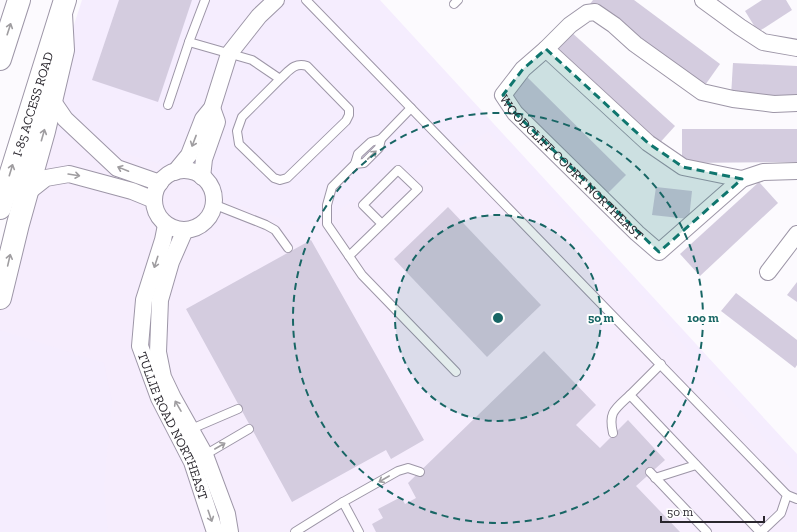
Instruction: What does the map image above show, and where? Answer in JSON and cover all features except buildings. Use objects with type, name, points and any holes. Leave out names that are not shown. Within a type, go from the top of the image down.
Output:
[{"type":"main road","points":[[0,58],[18,0]]},
{"type":"main road","points":[[0,298],[64,50],[63,7]]},
{"type":"main road","name":"I-85 ACCESS ROAD","points":[[0,208],[63,7]]},
{"type":"street","points":[[175,172],[189,155],[203,119],[212,108],[229,54],[259,16],[276,0]]},
{"type":"street","points":[[703,0],[763,42],[797,48]]},
{"type":"street","name":"WOODCLIFF COURT NORTHEAST","points":[[797,103],[774,104],[733,99],[702,92],[635,44],[614,25],[595,12],[587,13],[570,25],[523,69],[503,95],[515,113],[637,233],[659,252],[742,179],[763,172],[797,171]]},
{"type":"street","points":[[546,49],[648,143],[682,166],[742,179]]},
{"type":"street","points":[[52,100],[65,119],[118,168],[160,183]]},
{"type":"street","points":[[202,177],[204,159],[217,122],[212,108]]},
{"type":"street","points":[[184,170],[193,172],[202,177],[209,185],[213,194],[214,204],[211,213],[204,222],[195,228],[185,230],[175,229],[166,225],[155,210],[155,191],[166,176],[175,172],[184,170]]},
{"type":"street","points":[[27,193],[46,178],[69,174],[132,191],[154,200]]},
{"type":"street","name":"TULLIE ROAD NORTHEAST","points":[[166,225],[163,240],[144,300],[140,346],[159,398],[184,433],[198,459],[227,514],[230,532]]},
{"type":"street","name":"TULLIE ROAD NORTHEAST","points":[[184,433],[173,398],[163,377],[158,352],[160,300],[171,262],[185,230]]},
{"type":"street","points":[[768,272],[797,234]]},
{"type":"street","name":"TULLIE ROAD NORTHEAST","points":[[198,459],[215,532]]},
{"type":"lane","points":[[168,105],[205,0]]},
{"type":"lane","points":[[306,0],[662,364],[787,495],[797,499]]},
{"type":"lane","points":[[189,42],[252,60],[280,79]]},
{"type":"lane","points":[[301,64],[307,66],[349,109],[349,115],[346,121],[288,178],[280,180],[274,178],[239,144],[237,131],[242,117],[280,79],[293,66],[301,64]]},
{"type":"lane","points":[[411,108],[381,139],[379,148],[364,163],[355,164],[332,188],[327,205],[327,224],[362,275],[456,372]]},
{"type":"lane","points":[[349,256],[382,224],[418,189],[398,170],[363,205],[382,224]]},
{"type":"lane","points":[[214,204],[266,224],[275,230],[288,248]]},
{"type":"lane","points":[[613,433],[610,422],[613,411],[662,364]]},
{"type":"lane","points":[[630,395],[761,532],[781,513],[787,495]]},
{"type":"lane","points":[[184,433],[238,409]]},
{"type":"lane","points":[[198,459],[249,429]]},
{"type":"lane","points":[[696,465],[653,475],[707,532]]},
{"type":"lane","points":[[295,532],[398,471],[408,468],[420,472]]},
{"type":"lane","points":[[344,502],[360,532]]},
{"type":"highlighted area","points":[[546,49],[648,143],[683,167],[742,179],[659,252],[515,113],[503,95],[523,69]]},
{"type":"shaded area","points":[[82,0],[380,0],[797,454],[797,532],[0,532],[0,253]]},
{"type":"shaded area","points":[[46,130],[189,173],[234,204],[304,225],[312,223],[488,132],[614,265],[797,476],[797,532],[108,532],[104,488],[112,401],[104,363],[0,330],[0,277]]}]
